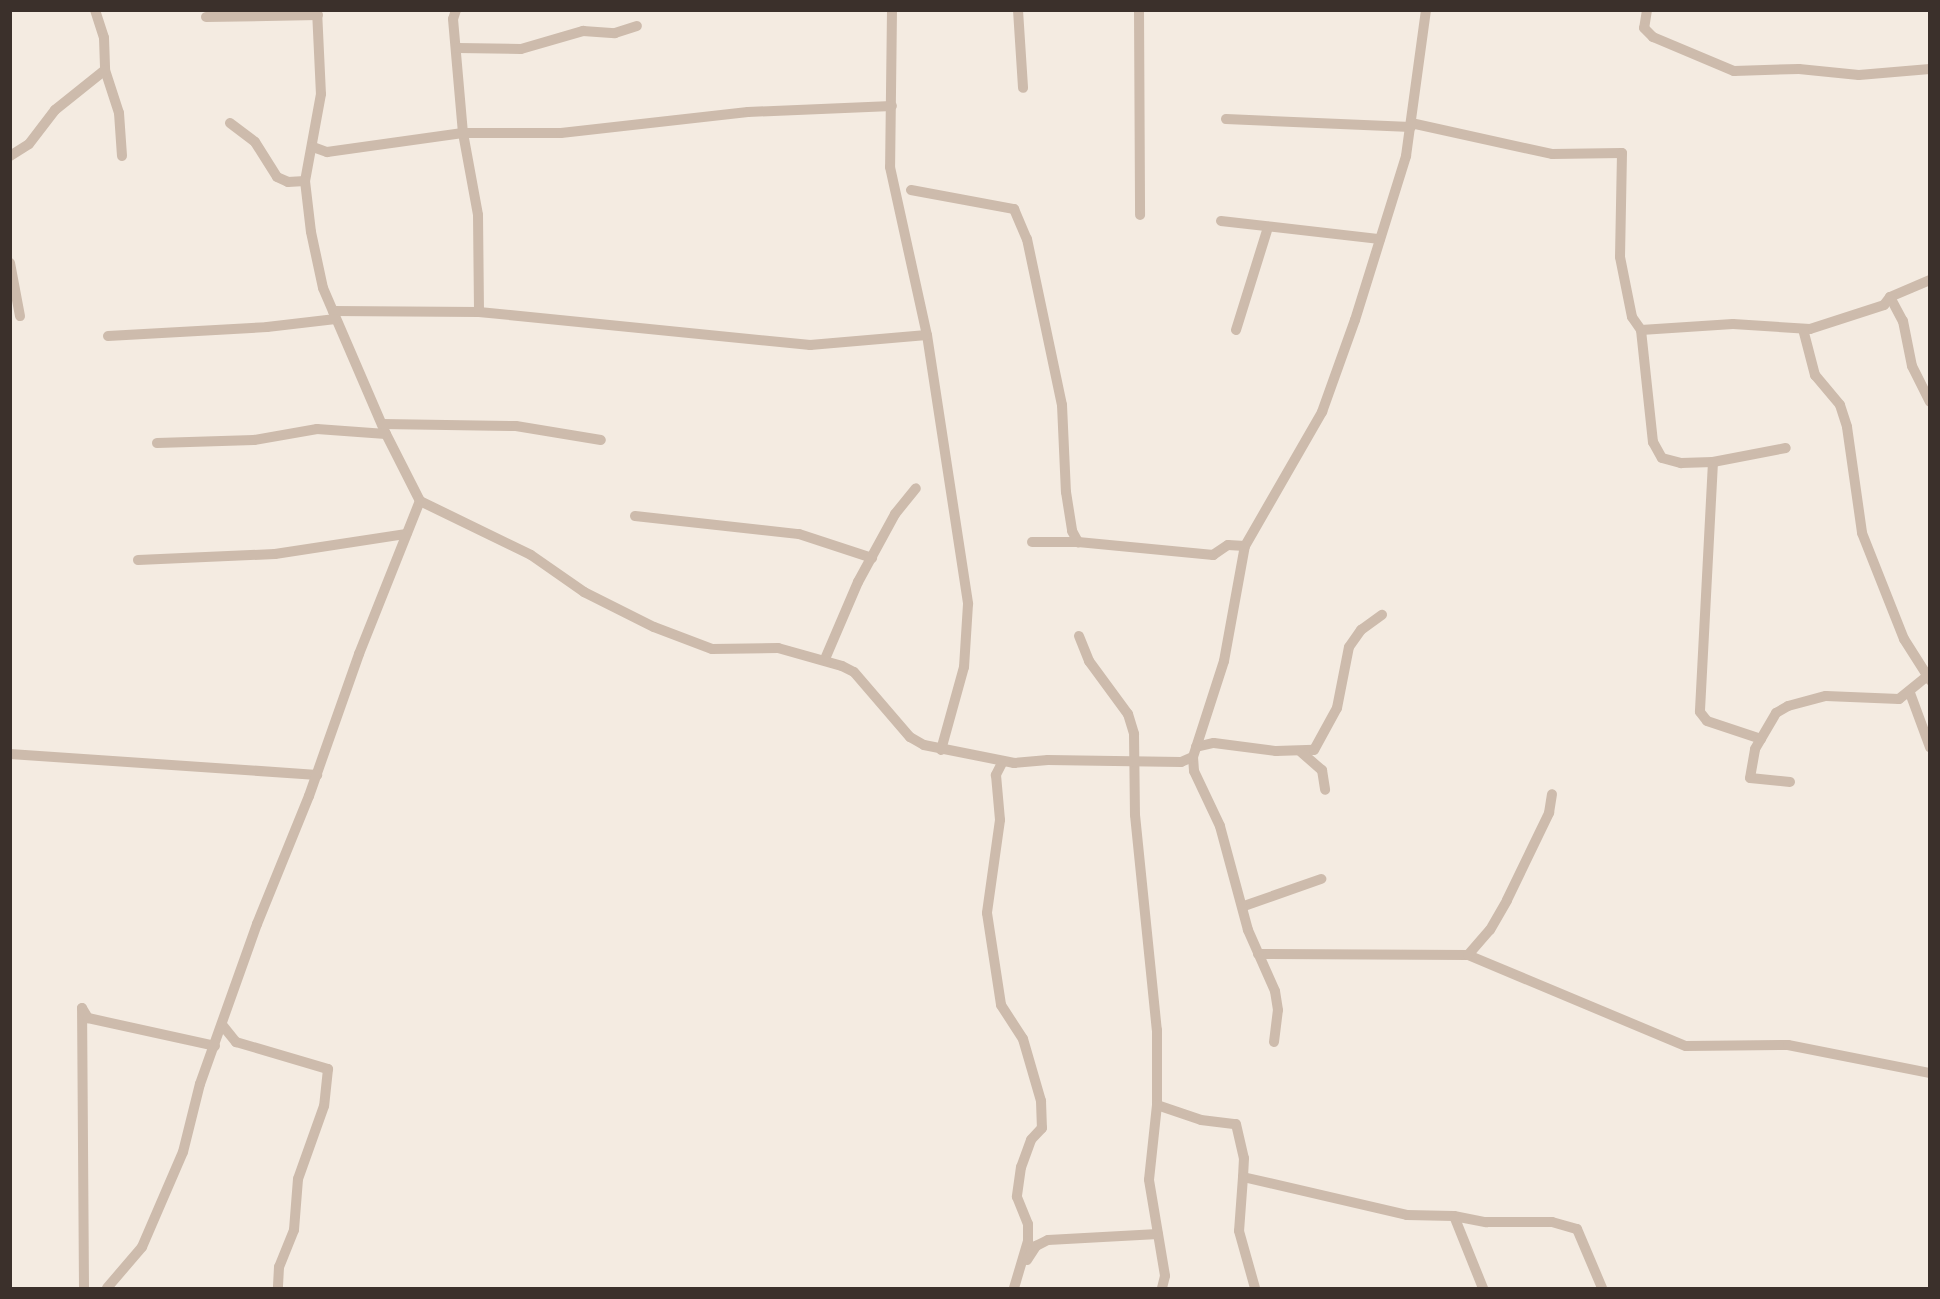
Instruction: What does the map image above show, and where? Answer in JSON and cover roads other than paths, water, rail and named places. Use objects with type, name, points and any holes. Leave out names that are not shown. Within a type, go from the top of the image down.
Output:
[{"type":"street","points":[[94,10],[104,38],[105,70],[119,113],[122,156]]},
{"type":"street","points":[[456,10],[453,19],[458,48],[463,133],[478,215],[478,312]]},
{"type":"street","points":[[892,10],[890,167],[927,335],[968,604],[964,667],[941,750]]},
{"type":"street","points":[[1018,10],[1023,88]]},
{"type":"street","points":[[1139,10],[1140,215]]},
{"type":"street","points":[[1274,1042],[1277,1001],[1258,954],[1244,906],[1224,855],[1220,826],[1194,771],[1194,752],[1224,661],[1245,546],[1322,412],[1380,239],[1411,125],[1426,10]]},
{"type":"street","points":[[1647,10],[1644,27],[1653,37],[1726,69],[1799,69],[1859,75],[1929,69]]},
{"type":"street","points":[[206,17],[317,13],[321,94],[305,181],[311,232],[335,315],[384,429],[420,501],[531,555],[584,592],[654,627],[712,648],[778,648],[825,659],[854,672],[910,737],[941,750],[1003,761],[1181,762],[1194,771]]},
{"type":"street","points":[[458,48],[521,50],[583,31],[605,34],[637,26]]},
{"type":"street","points":[[10,156],[29,144],[56,110],[105,70]]},
{"type":"street","points":[[313,147],[327,152],[351,150],[385,142],[463,133],[561,133],[748,112],[892,106]]},
{"type":"street","points":[[1226,119],[1411,125],[1552,154],[1622,153],[1620,257],[1632,317],[1641,330],[1653,442],[1662,458],[1681,463],[1713,462],[1786,448]]},
{"type":"street","points":[[230,123],[255,142],[277,177],[288,182],[305,181]]},
{"type":"street","points":[[911,190],[1014,209],[1027,239],[1062,405],[1066,492],[1072,531],[1078,542]]},
{"type":"street","points":[[1221,221],[1380,239]]},
{"type":"street","points":[[1236,330],[1268,227]]},
{"type":"street","points":[[10,263],[20,316]]},
{"type":"street","points":[[1641,330],[1733,324],[1803,329],[1884,305],[1890,297],[1929,280]]},
{"type":"street","points":[[1890,297],[1903,321],[1912,366],[1929,402]]},
{"type":"street","points":[[108,336],[267,327],[335,315],[478,312],[810,345],[927,335]]},
{"type":"street","points":[[1790,782],[1750,778],[1761,739],[1776,713],[1788,706],[1826,696],[1899,699],[1928,678],[1904,639],[1862,533],[1847,427],[1830,389],[1815,375],[1803,329]]},
{"type":"street","points":[[157,444],[254,440],[317,429],[516,426],[601,440]]},
{"type":"street","points":[[1713,462],[1700,712],[1707,721],[1761,739]]},
{"type":"street","points":[[825,659],[850,598],[895,514],[916,488]]},
{"type":"street","points":[[106,1288],[142,1247],[183,1152],[200,1084],[223,1026],[276,873],[317,775],[420,501]]},
{"type":"street","points":[[635,516],[799,534],[872,558]]},
{"type":"street","points":[[138,560],[275,554],[406,534]]},
{"type":"street","points":[[1032,542],[1078,542],[1213,555],[1228,545],[1245,546]]},
{"type":"street","points":[[1181,762],[1194,752],[1214,743],[1301,752],[1314,750],[1323,738],[1337,708],[1349,647],[1361,630],[1382,615]]},
{"type":"street","points":[[1079,636],[1089,661],[1128,714],[1134,734],[1132,763],[1157,1030],[1157,1105],[1149,1180],[1165,1276],[1162,1288]]},
{"type":"street","points":[[1910,693],[1929,747]]},
{"type":"street","points":[[1301,752],[1322,770],[1325,790]]},
{"type":"street","points":[[10,754],[317,775]]},
{"type":"street","points":[[1003,761],[996,775],[1000,820],[987,913],[1001,1005],[1023,1038],[1041,1101],[1042,1128],[1031,1140],[1021,1167],[1017,1197],[1028,1224],[1025,1263]]},
{"type":"street","points":[[1468,956],[1490,930],[1507,900],[1549,813],[1552,794]]},
{"type":"street","points":[[1244,906],[1321,879]]},
{"type":"street","points":[[1258,954],[1468,956],[1686,1046],[1788,1045],[1929,1073]]},
{"type":"street","points":[[84,1288],[82,1008],[88,1018],[215,1046]]},
{"type":"street","points":[[223,1026],[236,1042],[328,1069],[324,1106],[298,1179],[294,1230],[279,1267],[278,1288]]},
{"type":"street","points":[[1157,1105],[1201,1120],[1236,1124],[1244,1158],[1239,1231],[1255,1288]]},
{"type":"street","points":[[1243,1177],[1407,1215],[1454,1216],[1486,1222],[1552,1222],[1577,1229],[1602,1288]]},
{"type":"street","points":[[1454,1216],[1483,1288]]},
{"type":"street","points":[[1014,1288],[1025,1263],[1036,1246],[1047,1240],[1158,1234]]}]
